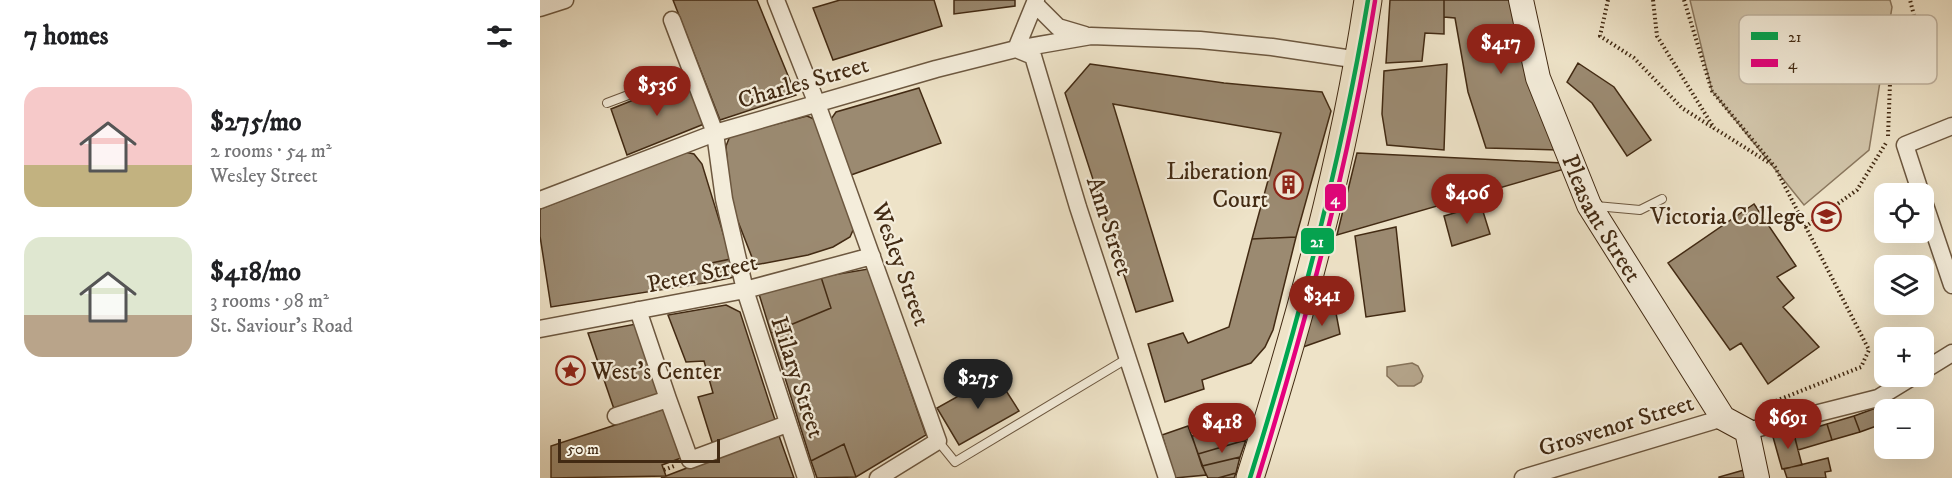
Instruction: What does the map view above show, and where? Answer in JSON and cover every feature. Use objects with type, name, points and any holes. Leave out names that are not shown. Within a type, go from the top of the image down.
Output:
[{"type":"main road","points":[[1250,478],[1277,394],[1346,130],[1368,0]]},
{"type":"main road","name":"Pleasant Street","points":[[1521,0],[1538,78],[1589,205],[1723,418]]},
{"type":"main road","points":[[1723,418],[1747,431],[1757,478]]},
{"type":"street","points":[[540,8],[565,0]]},
{"type":"street","name":"Wesley Street","points":[[776,0],[873,256],[938,441]]},
{"type":"street","points":[[1016,49],[1036,2],[1058,27],[1091,36],[1225,42],[1359,60]]},
{"type":"street","name":"Hilary Street","points":[[672,20],[715,133],[724,199],[773,397],[787,424],[806,478]]},
{"type":"street","name":"Charles Street","points":[[540,200],[715,133],[936,69],[1016,49],[1091,36]]},
{"type":"street","name":"Ann Street","points":[[1016,49],[1033,56],[1058,158],[1129,357],[1167,478]]},
{"type":"street","points":[[1917,183],[1905,145],[1952,126]]},
{"type":"street","points":[[1934,232],[1952,285]]},
{"type":"street","name":"Peter Street","points":[[540,329],[745,290],[873,256]]},
{"type":"street","points":[[638,310],[690,460],[787,424]]},
{"type":"street","points":[[1934,364],[1952,353]]},
{"type":"street","points":[[1747,431],[1878,398],[1896,387]]},
{"type":"street","points":[[616,416],[668,399]]},
{"type":"street","name":"Grosvenor Street","points":[[1523,478],[1723,418]]},
{"type":"street","points":[[878,478],[925,454],[938,441]]},
{"type":"lane","points":[[607,103],[692,71]]},
{"type":"lane","points":[[1589,205],[1640,210],[1662,199]]},
{"type":"lane","points":[[938,441],[955,462],[1129,357]]},
{"type":"path","points":[[1608,0],[1600,36],[1634,58],[1682,108],[1775,167]]},
{"type":"path","points":[[1653,0],[1657,36],[1714,128]]},
{"type":"path","points":[[1684,0],[1712,91],[1775,167],[1869,351],[1861,368],[1760,407]]},
{"type":"path","points":[[1910,0],[1914,15]]},
{"type":"path","points":[[1805,227],[1857,190],[1888,140],[1890,84]]},
{"type":"shaded area","points":[[1690,0],[1890,0],[1891,15],[1739,15],[1739,84],[1880,84],[1869,150],[1804,205],[1712,91]]},
{"type":"shaded area","points":[[1412,363],[1418,366],[1423,376],[1421,382],[1414,386],[1398,386],[1387,376],[1387,367]]},
{"type":"building","points":[[673,0],[757,0],[796,95],[720,120]]},
{"type":"building","points":[[840,0],[934,0],[942,26],[833,60],[813,8]]},
{"type":"building","points":[[954,0],[1015,0],[1015,6],[954,14]]},
{"type":"building","points":[[1390,0],[1444,0],[1444,34],[1425,33],[1422,61],[1386,63]]},
{"type":"building","points":[[1444,0],[1514,0],[1558,150],[1486,148],[1468,92],[1455,18],[1444,17]]},
{"type":"building","points":[[1578,63],[1614,87],[1651,140],[1627,156],[1592,103],[1567,82]]},
{"type":"building","name":"Liberation Court","points":[[1090,64],[1224,83],[1322,92],[1331,111],[1296,237],[1252,239],[1281,133],[1113,104],[1173,301],[1136,312],[1065,93]]},
{"type":"building","points":[[1447,64],[1444,150],[1387,145],[1382,114],[1384,71]]},
{"type":"building","points":[[686,79],[704,124],[627,155],[611,109]]},
{"type":"building","points":[[919,88],[941,143],[851,175],[831,119],[836,112]]},
{"type":"building","points":[[807,116],[814,119],[854,228],[850,237],[833,247],[808,255],[755,265],[730,201],[726,146],[730,136]]},
{"type":"building","points":[[685,152],[694,154],[702,164],[731,259],[701,265],[705,283],[551,307],[540,236],[540,209]]},
{"type":"building","points":[[1357,153],[1563,163],[1568,168],[1337,235]]},
{"type":"building","points":[[1754,204],[1796,266],[1777,277],[1794,298],[1783,307],[1819,347],[1768,384],[1741,343],[1730,350],[1668,263]]},
{"type":"building","points":[[1481,205],[1490,234],[1452,246],[1444,216]]},
{"type":"building","points":[[1396,227],[1405,311],[1366,317],[1355,236]]},
{"type":"building","points":[[1296,237],[1273,330],[1265,347],[1251,363],[1202,380],[1204,389],[1165,402],[1148,344],[1183,333],[1188,343],[1229,327],[1252,239]]},
{"type":"building","points":[[731,259],[735,277],[705,283],[701,265]]},
{"type":"building","points":[[868,269],[926,435],[856,477],[844,444],[811,461],[771,333],[831,308],[821,277]]},
{"type":"building","points":[[821,277],[831,308],[771,333],[759,294]]},
{"type":"building","points":[[726,305],[740,312],[776,423],[713,445],[698,397],[713,393],[704,361],[686,362],[668,315]]},
{"type":"building","points":[[1335,308],[1340,334],[1303,347],[1312,312]]},
{"type":"building","points":[[636,324],[658,394],[614,409],[588,333]]},
{"type":"building","points":[[996,375],[1019,411],[959,445],[937,408]]},
{"type":"building","points":[[664,409],[681,458],[662,465],[666,476],[551,478],[551,446]]},
{"type":"building","points":[[1874,409],[1874,427],[1860,432],[1854,416]]},
{"type":"building","points":[[1854,416],[1860,432],[1832,440],[1827,424]]},
{"type":"building","points":[[1250,424],[1246,440],[1198,454],[1192,436]]},
{"type":"building","points":[[1827,424],[1832,440],[1798,450],[1794,434]]},
{"type":"building","points":[[1188,426],[1206,475],[1175,478],[1162,435]]},
{"type":"building","points":[[1793,431],[1802,465],[1782,469],[1773,437]]},
{"type":"building","points":[[778,433],[794,478],[661,478],[666,476]]},
{"type":"building","points":[[1246,440],[1240,457],[1202,466],[1198,454]]},
{"type":"building","points":[[844,444],[856,477],[817,478],[811,461]]},
{"type":"building","points":[[1240,457],[1236,473],[1218,478],[1208,478],[1202,466]]},
{"type":"building","points":[[1828,458],[1831,471],[1825,472],[1826,478],[1787,478],[1784,469]]},
{"type":"building","points":[[1744,470],[1746,478],[1719,478],[1719,477]]},
{"type":"building","points":[[1236,473],[1234,478],[1218,478]]},
{"type":"transit line","name":"21","points":[[1250,478],[1302,301],[1332,181],[1368,0]]},
{"type":"transit line","name":"4","points":[[1258,478],[1325,242],[1352,122],[1375,1]]},
{"type":"place","name":"Liberation Court","points":[[1289,185]]},
{"type":"place","name":"Victoria College","points":[[1826,216]]},
{"type":"place","name":"West's Center","points":[[570,371]]}]
